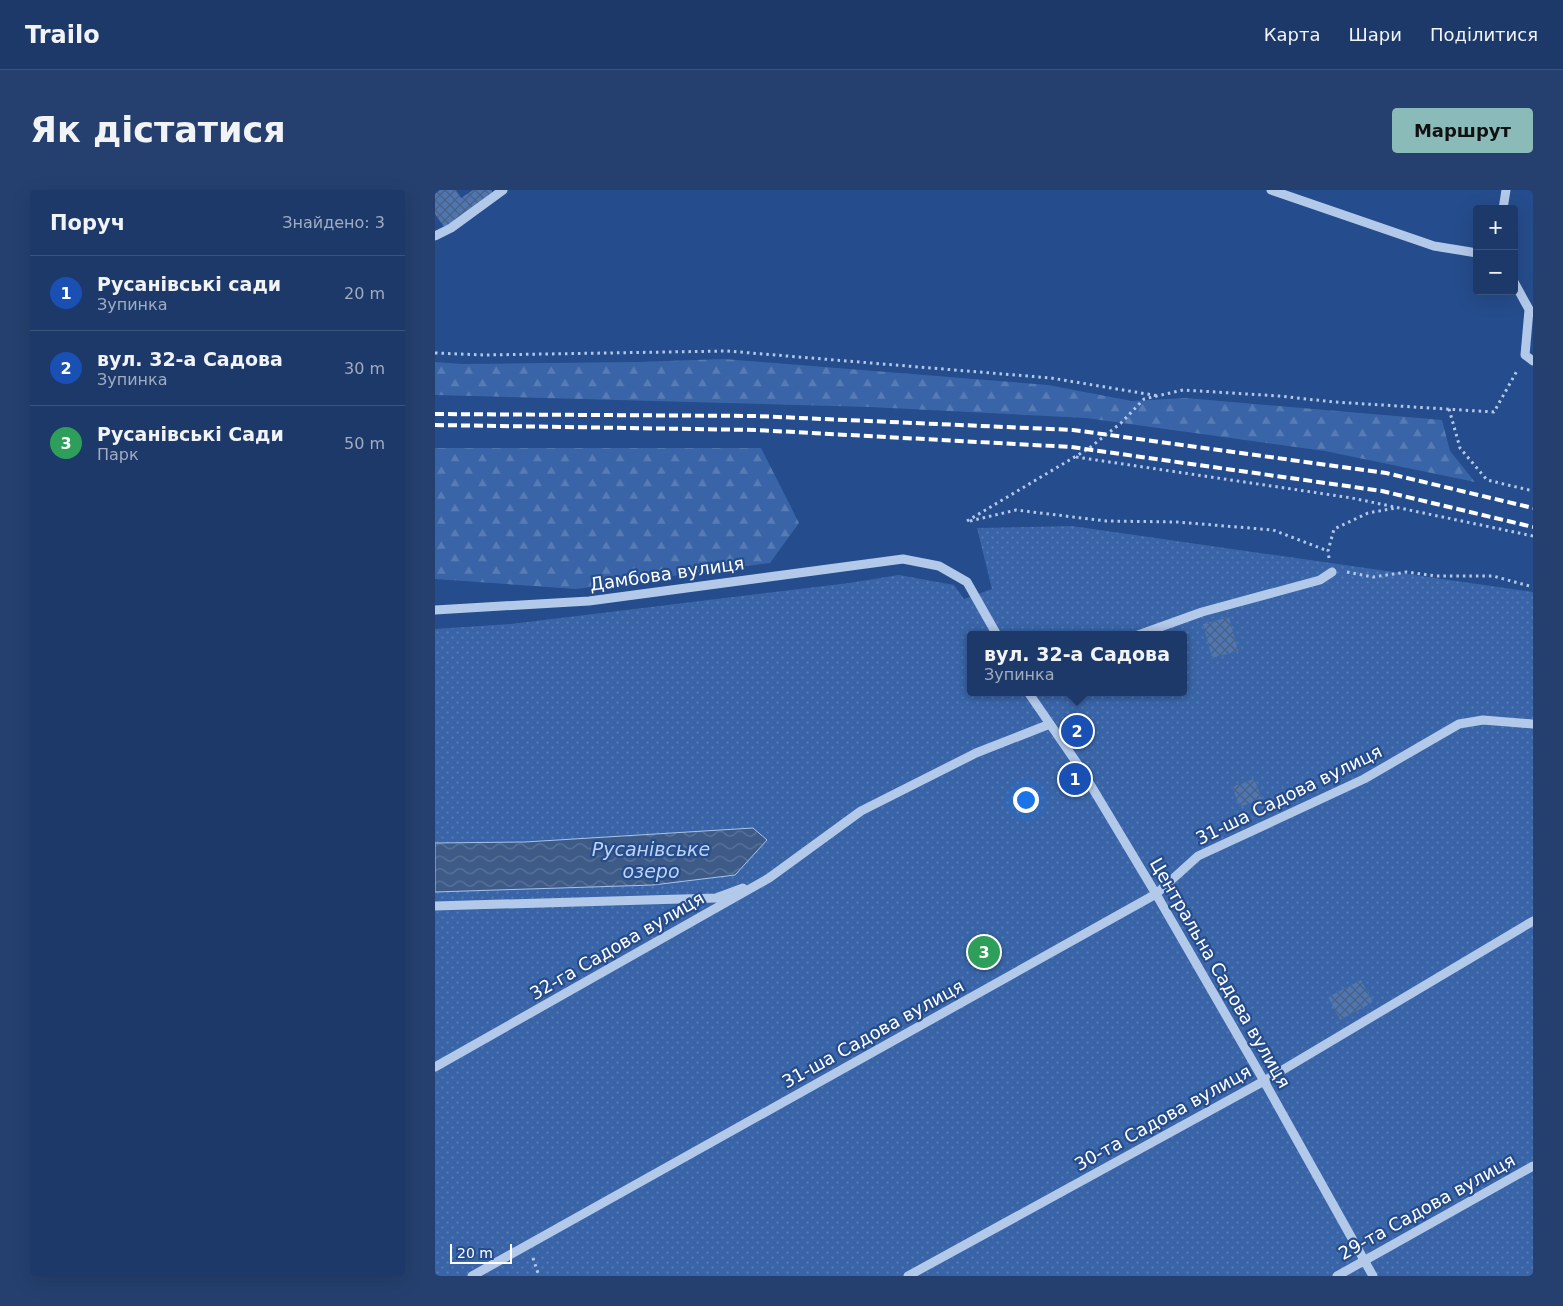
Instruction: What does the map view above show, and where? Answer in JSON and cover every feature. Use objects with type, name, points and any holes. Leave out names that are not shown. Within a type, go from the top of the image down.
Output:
[{"type":"street","points":[[435,236],[451,228],[503,190]]},
{"type":"street","points":[[1271,190],[1434,246],[1473,252]]},
{"type":"street","points":[[1504,205],[1506,190]]},
{"type":"street","points":[[1518,289],[1531,312],[1525,355],[1533,361]]},
{"type":"street","name":"Дамбова вулиця","points":[[435,610],[589,601],[903,559],[939,566],[967,582],[995,631]]},
{"type":"street","points":[[1149,631],[1202,612],[1320,580],[1332,572]]},
{"type":"street","name":"Центральна Садова вулиця","points":[[1033,696],[1081,769],[1156,894],[1264,1081],[1373,1276]]},
{"type":"street","name":"31-ша Садова вулиця","points":[[472,1276],[1156,894],[1199,856],[1364,779],[1459,724],[1483,720],[1533,724]]},
{"type":"street","name":"32-га Садова вулиця","points":[[435,1067],[769,878],[861,811],[976,753],[1050,724]]},
{"type":"street","points":[[435,906],[716,898],[769,878]]},
{"type":"street","name":"30-та Садова вулиця","points":[[908,1276],[1264,1081],[1533,922]]},
{"type":"street","name":"29-та Садова вулиця","points":[[1337,1276],[1533,1166]]},
{"type":"path","points":[[435,353],[484,355],[727,351],[1051,378],[1159,396]]},
{"type":"path","points":[[1399,507],[1368,513],[1334,529],[1328,552],[1273,530],[1254,528],[1177,522],[1106,521],[1016,510],[967,521],[1076,456],[1107,435],[1144,399],[1183,390],[1494,412],[1525,355]]},
{"type":"path","points":[[1449,409],[1460,448],[1487,480],[1533,491]]},
{"type":"path","points":[[1076,456],[1352,498],[1533,536]]},
{"type":"path","points":[[1332,572],[1350,572],[1373,577],[1407,572],[1436,576],[1493,576],[1533,587]]},
{"type":"green space","points":[[724,359],[1048,385],[1132,401],[1186,398],[1442,420],[1450,451],[1475,482],[1325,451],[1086,418],[870,407],[435,395],[435,362],[462,364]]},
{"type":"green space","points":[[435,448],[761,448],[799,523],[770,563],[576,589],[435,579]]},
{"type":"green space","points":[[1072,526],[1533,592],[1533,1276],[435,1276],[435,629],[511,624],[849,583],[899,575],[954,585],[964,599],[992,589],[977,528]]},
{"type":"water","name":"Русанівське озеро","points":[[753,828],[767,840],[735,875],[653,885],[435,892],[435,843],[525,842]]},
{"type":"building","points":[[440,190],[456,190],[461,198],[473,190],[491,190],[493,193],[445,228],[435,214],[435,194]]},
{"type":"building","points":[[1229,617],[1238,651],[1212,658],[1203,624]]},
{"type":"building","points":[[1254,779],[1262,799],[1240,807],[1232,787]]},
{"type":"building","points":[[1361,980],[1373,1002],[1340,1020],[1328,997]]},
{"type":"railway","points":[[435,414],[755,416],[1073,430],[1386,473],[1533,508]]},
{"type":"railway","points":[[435,425],[756,430],[1071,447],[1382,491],[1533,527]]},
{"type":"place","name":"вул. 32-а Садова","points":[[1077,731]]},
{"type":"place","name":"Русанівські сади","points":[[1075,779]]},
{"type":"place","name":"Русанівські Сади","points":[[984,952]]}]
